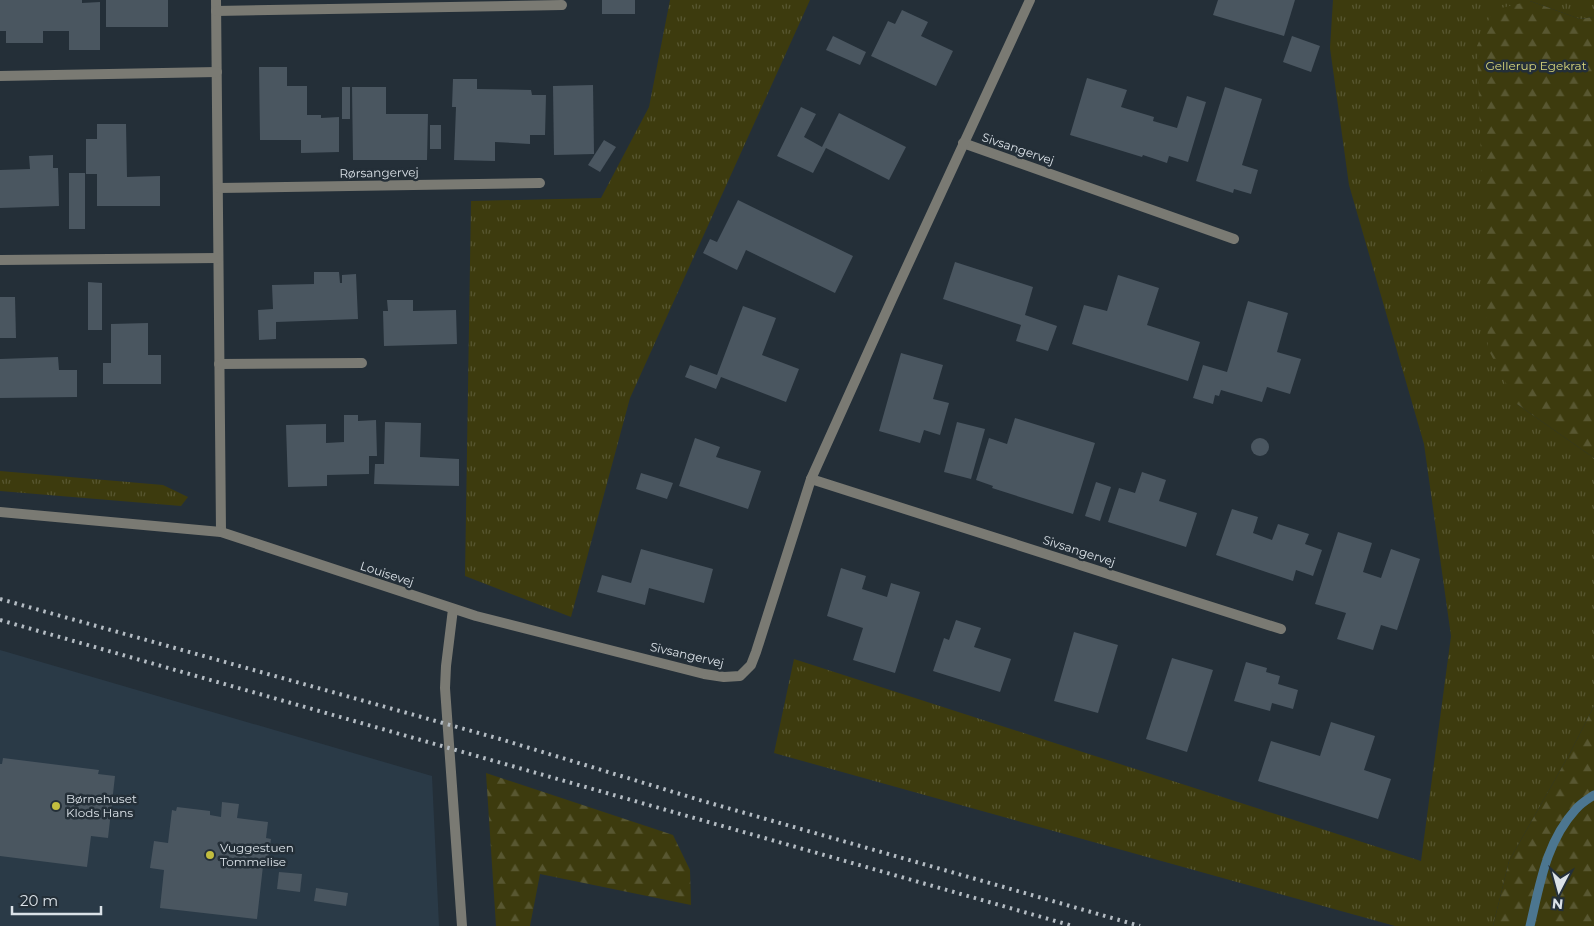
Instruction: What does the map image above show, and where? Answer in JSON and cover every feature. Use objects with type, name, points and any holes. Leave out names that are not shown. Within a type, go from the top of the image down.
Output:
[{"type":"street","name":"Sivsangervej","points":[[453,608],[476,616],[704,674],[724,677],[740,676],[751,665],[811,479],[1030,0]]},
{"type":"street","points":[[221,532],[216,5],[562,5]]},
{"type":"street","points":[[0,76],[217,72]]},
{"type":"street","name":"Sivsangervej","points":[[963,143],[1234,239]]},
{"type":"street","name":"Rørsangervej","points":[[218,188],[540,183]]},
{"type":"street","points":[[0,260],[218,258]]},
{"type":"street","points":[[220,364],[362,363]]},
{"type":"street","name":"Sivsangervej","points":[[811,479],[1281,629]]},
{"type":"street","name":"Louisevej","points":[[0,512],[221,532],[453,608]]},
{"type":"street","points":[[453,608],[445,688],[462,926]]},
{"type":"shaded area","points":[[0,650],[432,776],[439,926],[0,926]]},
{"type":"green space","points":[[670,0],[810,0],[630,398],[571,617],[465,576],[471,201],[601,198],[649,107]]},
{"type":"green space","points":[[1333,0],[1594,0],[1594,17],[1580,19],[1530,1],[1517,404],[1594,458],[1594,706],[1570,753],[1509,861],[1493,926],[1395,926],[774,753],[794,659],[1421,861],[1451,636],[1424,444],[1349,185],[1330,48]]},
{"type":"green space","name":"Gellerup Egekrat","points":[[1530,1],[1580,19],[1594,17],[1594,458],[1517,404],[1488,349],[1477,46],[1493,10]]},
{"type":"green space","points":[[0,471],[163,485],[188,497],[181,506],[0,491]]},
{"type":"green space","points":[[1594,706],[1594,926],[1493,926],[1509,861],[1570,753]]},
{"type":"green space","points":[[486,773],[673,835],[690,870],[691,905],[540,874],[530,926],[496,926]]},
{"type":"building","points":[[0,0],[82,0],[82,3],[100,2],[100,50],[69,50],[69,31],[43,31],[43,43],[6,43],[6,31],[0,31]]},
{"type":"building","points":[[106,0],[168,0],[168,27],[106,27]]},
{"type":"building","points":[[602,0],[635,0],[635,14],[602,14]]},
{"type":"building","points":[[1218,0],[1295,0],[1284,36],[1213,15]]},
{"type":"building","points":[[902,10],[928,22],[921,36],[953,51],[936,86],[871,56],[888,21],[895,24]]},
{"type":"building","points":[[833,36],[866,52],[860,65],[826,50]]},
{"type":"building","points":[[1292,36],[1320,46],[1311,72],[1283,62]]},
{"type":"building","points":[[259,67],[287,67],[287,86],[307,86],[307,115],[321,115],[321,118],[339,117],[339,152],[301,153],[301,140],[260,140]]},
{"type":"building","points":[[1087,78],[1127,90],[1121,107],[1154,117],[1153,121],[1177,128],[1187,96],[1206,102],[1188,162],[1169,156],[1167,163],[1070,135]]},
{"type":"building","points":[[453,79],[477,79],[477,89],[531,90],[532,95],[546,95],[545,135],[530,135],[530,144],[495,142],[495,161],[454,160],[456,107],[452,107]]},
{"type":"building","points":[[593,85],[594,154],[554,155],[553,86]]},
{"type":"building","points":[[342,87],[350,87],[350,119],[342,119]]},
{"type":"building","points":[[352,87],[386,87],[386,114],[428,114],[427,160],[353,160]]},
{"type":"building","points":[[1225,87],[1262,99],[1242,165],[1258,170],[1251,194],[1234,189],[1233,193],[1196,181]]},
{"type":"building","points":[[801,107],[816,114],[804,137],[822,147],[839,113],[906,147],[889,180],[826,148],[813,173],[777,156]]},
{"type":"building","points":[[97,124],[126,124],[127,177],[160,176],[160,206],[97,206],[97,174],[86,174],[86,139],[97,139]]},
{"type":"building","points":[[430,125],[441,125],[441,149],[430,149]]},
{"type":"building","points":[[604,140],[616,147],[600,172],[588,165]]},
{"type":"building","points":[[53,155],[53,168],[58,168],[59,206],[0,208],[0,170],[30,169],[29,156]]},
{"type":"building","points":[[69,173],[85,173],[85,229],[69,229]]},
{"type":"building","points":[[738,200],[853,256],[835,293],[746,250],[737,270],[703,253],[710,239],[717,242]]},
{"type":"building","points":[[955,262],[1033,287],[1025,315],[1057,326],[1048,351],[1016,341],[1021,325],[943,299]]},
{"type":"building","points":[[314,272],[339,272],[340,283],[342,283],[342,275],[356,274],[358,319],[276,322],[276,339],[259,340],[258,310],[273,309],[272,285],[314,284]]},
{"type":"building","points":[[1118,275],[1159,288],[1147,325],[1200,342],[1188,381],[1072,344],[1084,305],[1107,311]]},
{"type":"building","points":[[88,282],[102,283],[102,330],[88,330]]},
{"type":"building","points":[[0,297],[15,297],[16,338],[0,338]]},
{"type":"building","points":[[387,300],[413,300],[413,311],[456,310],[457,344],[384,346],[383,311],[388,311]]},
{"type":"building","points":[[1248,301],[1288,313],[1277,352],[1301,359],[1290,394],[1267,387],[1262,402],[1221,390],[1219,396],[1215,395],[1213,404],[1193,398],[1203,365],[1227,372]]},
{"type":"building","points":[[743,306],[776,318],[762,355],[799,369],[786,402],[721,377],[716,389],[685,377],[690,365],[717,375]]},
{"type":"building","points":[[148,323],[148,355],[161,355],[161,384],[103,384],[103,363],[111,363],[111,324]]},
{"type":"building","points":[[901,353],[943,365],[933,399],[949,403],[940,435],[924,430],[920,443],[879,431]]},
{"type":"building","points":[[58,357],[59,370],[77,370],[77,397],[0,398],[0,359]]},
{"type":"building","points":[[344,415],[358,415],[358,421],[376,420],[377,456],[369,456],[369,474],[327,475],[327,486],[288,487],[286,425],[326,424],[326,443],[344,442]]},
{"type":"building","points":[[1015,418],[1095,443],[1073,514],[992,488],[993,486],[976,480],[989,438],[1007,444]]},
{"type":"building","points":[[385,422],[421,423],[420,457],[459,459],[459,486],[374,484],[375,464],[384,464]]},
{"type":"building","points":[[957,422],[985,429],[971,479],[944,472]]},
{"type":"building","points":[[695,438],[720,447],[716,457],[761,471],[748,509],[679,486]]},
{"type":"building","points":[[1260,438],[1266,441],[1269,447],[1266,453],[1260,456],[1254,453],[1251,447],[1254,441]]},
{"type":"building","points":[[1142,472],[1166,480],[1159,501],[1197,513],[1186,547],[1108,522],[1119,488],[1135,493]]},
{"type":"building","points":[[641,473],[673,483],[667,499],[636,489]]},
{"type":"building","points":[[1096,482],[1111,487],[1100,521],[1085,516]]},
{"type":"building","points":[[1232,509],[1258,517],[1253,533],[1272,540],[1278,524],[1309,534],[1305,544],[1322,550],[1313,576],[1296,570],[1293,581],[1216,555]]},
{"type":"building","points":[[1338,532],[1372,543],[1363,572],[1381,578],[1391,549],[1420,559],[1397,630],[1381,625],[1373,650],[1337,639],[1346,613],[1315,604]]},
{"type":"building","points":[[641,549],[713,569],[704,603],[649,588],[645,605],[597,592],[602,575],[631,583]]},
{"type":"building","points":[[841,568],[866,576],[862,589],[887,597],[891,583],[920,592],[895,673],[853,660],[863,628],[827,616]]},
{"type":"building","points":[[956,620],[981,628],[974,647],[1011,659],[1000,692],[933,671],[944,638],[949,640]]},
{"type":"building","points":[[1074,632],[1118,645],[1098,713],[1054,701]]},
{"type":"building","points":[[1172,658],[1213,670],[1187,752],[1146,739]]},
{"type":"building","points":[[1246,662],[1267,668],[1266,672],[1280,676],[1278,684],[1298,690],[1293,709],[1272,703],[1270,711],[1234,701]]},
{"type":"building","points":[[1331,722],[1375,736],[1364,770],[1391,779],[1378,819],[1258,781],[1271,741],[1320,756]]},
{"type":"building","name":"Børnehuset Klods Hans","points":[[3,758],[99,770],[98,774],[115,776],[108,838],[91,836],[87,867],[0,856],[0,764],[2,764]]},
{"type":"building","name":"Vuggestuen Tommelise","points":[[222,802],[239,804],[237,818],[268,822],[266,838],[271,839],[267,867],[263,866],[257,919],[160,908],[164,870],[150,868],[154,841],[168,843],[172,810],[176,811],[177,807],[210,811],[210,815],[221,817]]},
{"type":"building","points":[[279,872],[302,874],[300,892],[277,889]]},
{"type":"building","points":[[316,888],[348,893],[346,906],[314,901]]},
{"type":"waterway","points":[[1530,926],[1545,864],[1551,849],[1566,822],[1576,809],[1594,795]]},
{"type":"railway","points":[[0,599],[500,739],[703,801],[1140,926]]},
{"type":"railway","points":[[0,620],[1073,926]]},
{"type":"place","name":"Børnehuset Klods Hans","points":[[56,806]]},
{"type":"place","name":"Vuggestuen Tommelise","points":[[210,855]]}]
